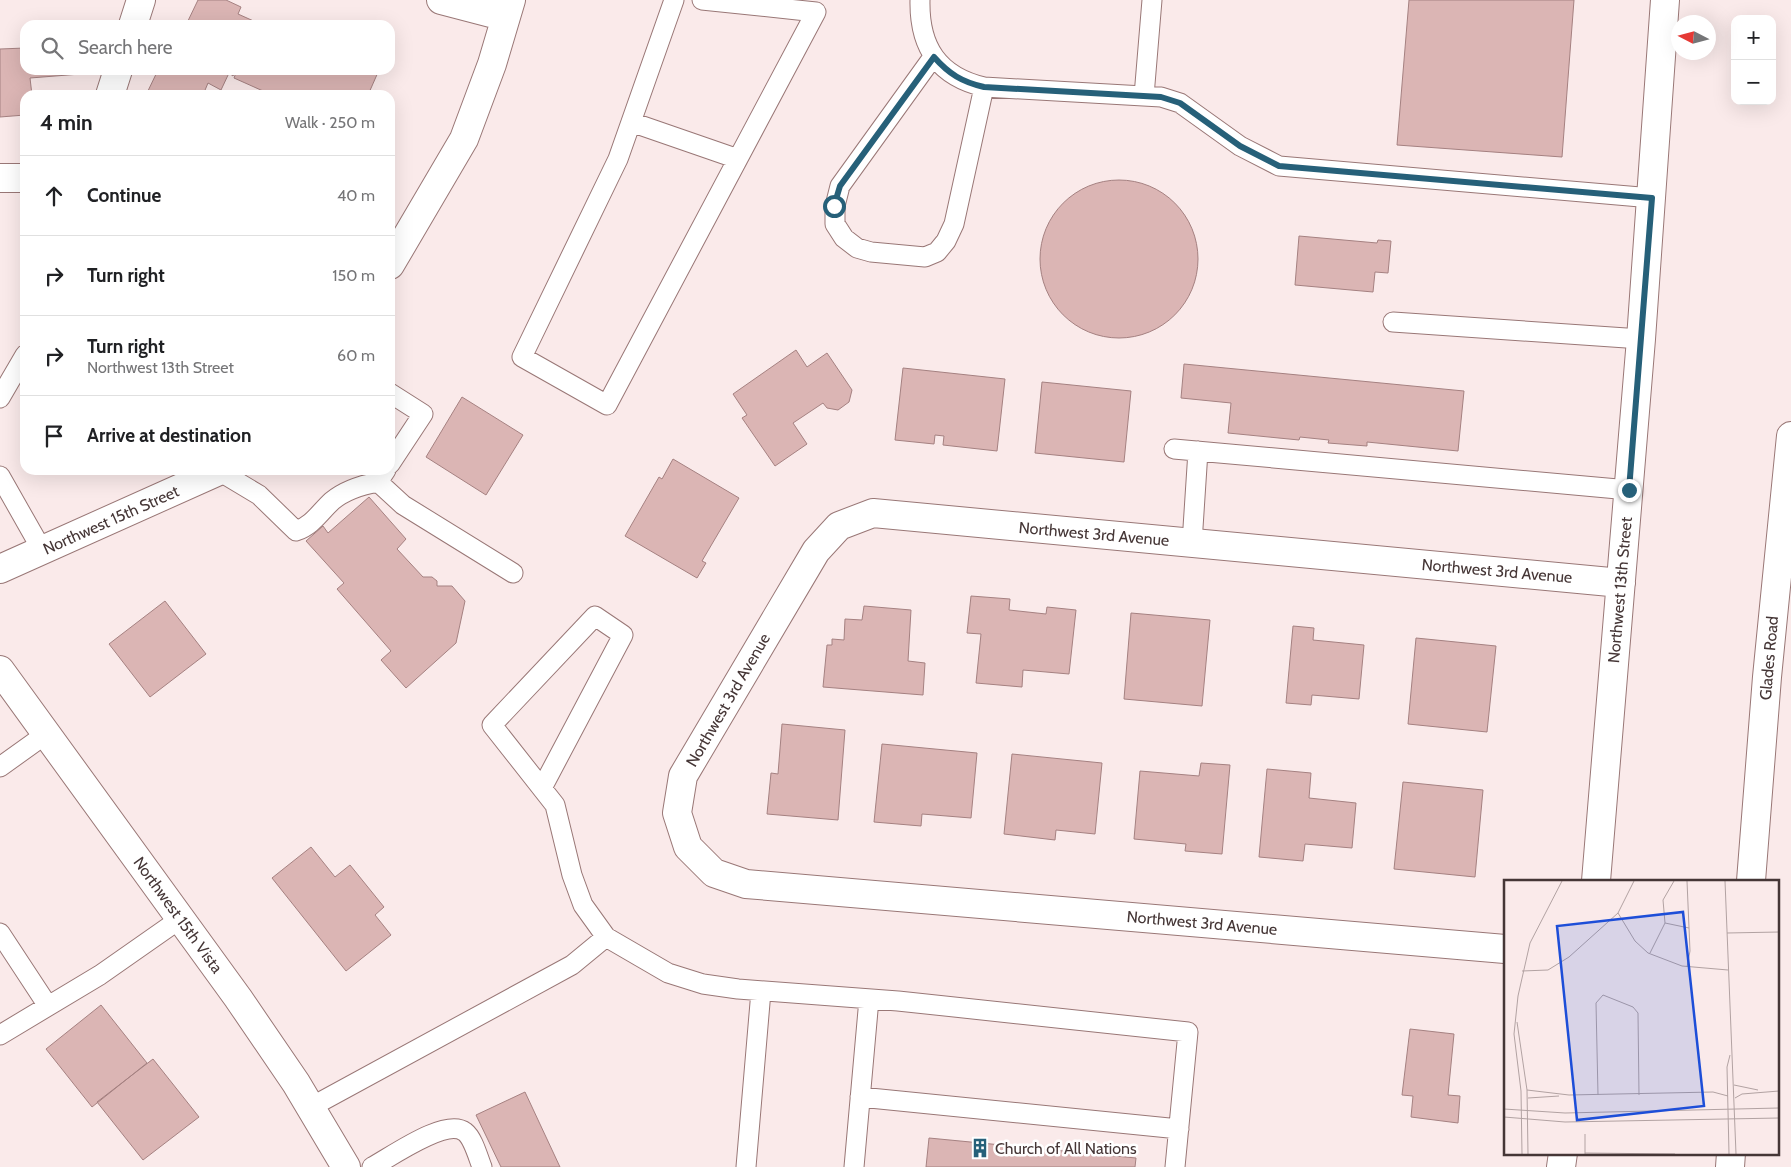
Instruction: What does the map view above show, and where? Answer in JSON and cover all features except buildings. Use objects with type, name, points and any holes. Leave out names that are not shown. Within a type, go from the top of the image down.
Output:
[{"type":"street","points":[[134,20],[141,0]]},
{"type":"street","points":[[395,256],[464,138],[492,64],[509,8],[441,0]]},
{"type":"street","name":"Northwest 13th Street","points":[[1596,880],[1641,339],[1665,0]]},
{"type":"street","points":[[112,90],[116,75]]},
{"type":"street","points":[[0,178],[20,178]]},
{"type":"street","name":"Glades Road","points":[[1751,880],[1767,677],[1791,436]]},
{"type":"street","name":"Northwest 15th Street","points":[[0,569],[209,475]]},
{"type":"street","name":"Northwest 3rd Avenue","points":[[1504,949],[746,884],[714,873],[688,847],[677,813],[683,776],[816,550],[839,526],[873,514],[1621,583]]},
{"type":"street","name":"Northwest 15th Vista","points":[[0,670],[259,1029],[311,1108],[346,1167]]},
{"type":"street","points":[[1561,1167],[1563,1154]]},
{"type":"street","points":[[1730,1167],[1731,1154]]},
{"type":"lane","points":[[674,0],[618,159],[522,358],[607,405],[821,6],[702,0]]},
{"type":"lane","points":[[920,0],[923,34],[934,57],[947,71],[962,82],[984,87],[1161,97],[1180,103],[1240,146],[1279,166],[1652,198]]},
{"type":"lane","points":[[1144,96],[1152,0]]},
{"type":"lane","points":[[934,57],[840,186],[834,206],[836,224],[844,238],[857,248],[871,252],[925,257],[937,252],[946,242],[959,203],[984,87]]},
{"type":"lane","points":[[631,122],[738,159]]},
{"type":"lane","points":[[1393,322],[1641,339]]},
{"type":"lane","points":[[0,398],[20,364]]},
{"type":"lane","points":[[395,396],[423,414],[395,456]]},
{"type":"lane","points":[[1174,449],[1629,490]]},
{"type":"lane","points":[[1192,543],[1198,451]]},
{"type":"lane","points":[[228,475],[259,495],[296,531],[306,528],[333,500],[382,476],[403,505],[513,573]]},
{"type":"lane","points":[[0,476],[42,550]]},
{"type":"lane","points":[[542,788],[623,635],[595,616],[492,725],[555,805],[572,875],[583,905],[606,937],[668,973],[703,984],[1188,1032],[1174,1167]]},
{"type":"lane","points":[[0,767],[46,734]]},
{"type":"lane","points":[[0,1035],[100,975],[180,919]]},
{"type":"lane","points":[[0,933],[48,1006]]},
{"type":"lane","points":[[311,1108],[572,965],[606,937]]},
{"type":"lane","points":[[746,1167],[760,991]]},
{"type":"lane","points":[[854,1167],[869,999]]},
{"type":"lane","points":[[860,1097],[1179,1129]]},
{"type":"lane","points":[[372,1167],[439,1130],[455,1128],[466,1132],[482,1167]]},
{"type":"place","name":"Church of All Nations","points":[[980,1148]]},
{"type":"route","points":[[834,206],[840,186],[912,84],[934,57],[947,71],[962,82],[984,87],[1161,97],[1180,103],[1240,146],[1279,166],[1420,180],[1652,198],[1629,490]]}]
